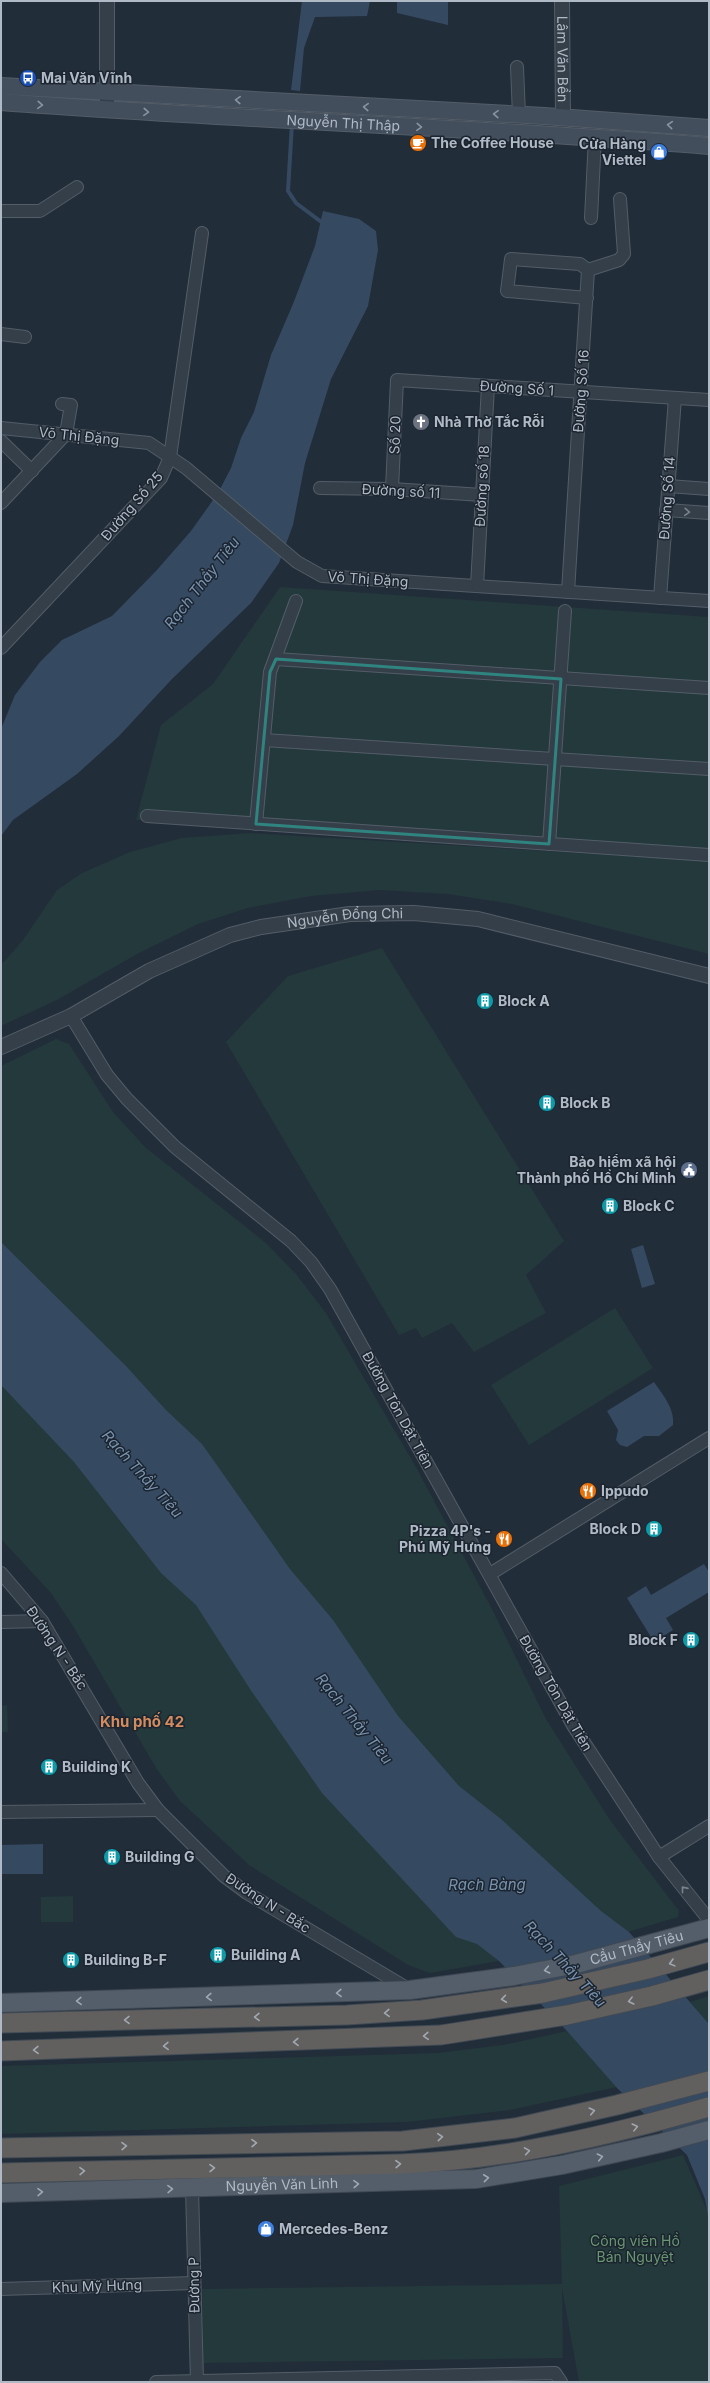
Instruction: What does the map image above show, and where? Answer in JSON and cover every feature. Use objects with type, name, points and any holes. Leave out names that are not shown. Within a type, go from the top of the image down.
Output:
[{"type":"highway","name":"Cầu Thầy Tiêu","points":[[1,2023],[396,2013],[521,1997],[648,1969],[709,1952]]},
{"type":"highway","points":[[1,2052],[360,2039],[464,2032],[510,2026],[614,2006],[709,1980]]},
{"type":"highway","points":[[1,2148],[404,2141],[486,2132],[554,2120],[709,2081]]},
{"type":"highway","name":"Nguyễn Văn Linh","points":[[1,2173],[423,2163],[484,2158],[557,2146],[709,2107]]},
{"type":"main road","name":"Nguyễn Thị Thập","points":[[1,86],[519,115],[709,128]]},
{"type":"main road","name":"Nguyễn Thị Thập","points":[[1,102],[107,110],[563,134],[709,146]]},
{"type":"main road","points":[[563,118],[563,134]]},
{"type":"main road","name":"Cầu Thầy Tiêu","points":[[410,1990],[514,1976],[576,1964],[708,1926]]},
{"type":"main road","points":[[1,2003],[410,1990]]},
{"type":"main road","name":"Nguyễn Văn Linh","points":[[1,2193],[449,2181],[500,2176],[562,2165],[661,2143],[709,2130]]},
{"type":"main road","points":[[192,2169],[192,2188]]},
{"type":"street","points":[[107,1],[107,110]]},
{"type":"street","name":"Lâm Văn Bền","points":[[562,1],[563,118]]},
{"type":"street","points":[[517,67],[519,115]]},
{"type":"street","points":[[591,218],[595,137]]},
{"type":"street","points":[[1,211],[40,211],[77,187]]},
{"type":"street","points":[[587,298],[508,291],[511,259],[580,264],[588,270],[619,260],[624,254],[620,199]]},
{"type":"street","name":"Đường Số 25","points":[[1,646],[162,478],[170,457],[202,233]]},
{"type":"street","name":"Đường Số 16","points":[[568,592],[582,392],[588,270]]},
{"type":"street","points":[[1,334],[25,337]]},
{"type":"street","name":"Đường Số 1","points":[[397,380],[709,400]]},
{"type":"street","name":"Số 20","points":[[392,490],[397,380]]},
{"type":"street","name":"Đường số 18","points":[[477,586],[488,386]]},
{"type":"street","name":"Đường Số 14","points":[[660,598],[675,398]]},
{"type":"street","points":[[1,503],[66,434],[71,405],[62,404]]},
{"type":"street","name":"Võ Thị Đặng","points":[[1,428],[149,443],[186,468],[297,562],[322,576],[709,601]]},
{"type":"street","points":[[1,441],[32,471]]},
{"type":"street","points":[[668,486],[709,489]]},
{"type":"street","name":"Đường số 11","points":[[320,488],[482,495]]},
{"type":"street","points":[[666,510],[709,514]]},
{"type":"street","points":[[256,824],[270,672],[296,602]]},
{"type":"street","points":[[549,844],[565,611]]},
{"type":"street","points":[[276,659],[709,688]]},
{"type":"street","points":[[264,740],[709,769]]},
{"type":"street","points":[[147,816],[709,855]]},
{"type":"street","name":"Nguyễn Đổng Chi","points":[[1,1047],[71,1016],[149,971],[230,935],[261,927],[350,914],[414,913],[478,919],[512,926],[709,976]]},
{"type":"street","name":"Đường Tôn Dật Tiên","points":[[71,1016],[107,1075],[131,1104],[175,1147],[268,1220],[311,1262],[330,1289],[574,1727],[659,1858],[708,1926]]},
{"type":"street","points":[[490,1574],[709,1438]]},
{"type":"street","name":"Đường N - Bắc","points":[[1,1573],[42,1621],[138,1783],[158,1810],[224,1876],[247,1893],[410,1990]]},
{"type":"street","points":[[1,1622],[42,1621]]},
{"type":"street","points":[[1,1812],[158,1810]]},
{"type":"street","points":[[659,1858],[709,1826]]},
{"type":"street","name":"Đường P","points":[[192,2188],[197,2382]]},
{"type":"street","name":"Khu Mỹ Hưng","points":[[1,2289],[194,2283]]},
{"type":"street","points":[[156,2382],[558,2377]]},
{"type":"highlighted area","points":[[276,659],[561,679],[549,844],[256,824],[270,672]]},
{"type":"green space","points":[[280,587],[709,617],[709,860],[136,820],[161,725],[213,684]]},
{"type":"green space","points":[[251,833],[709,861],[709,954],[512,904],[448,894],[380,890],[311,896],[248,908],[198,924],[137,954],[57,1000],[1,1026],[1,965],[23,940],[57,890],[82,873],[130,852],[182,838]]},
{"type":"green space","points":[[382,948],[564,1241],[526,1275],[546,1313],[474,1352],[452,1323],[422,1338],[416,1328],[399,1335],[226,1042],[288,976]]},
{"type":"green space","points":[[56,1039],[69,1044],[113,1112],[145,1147],[266,1243],[296,1274],[326,1313],[417,1469],[492,1609],[546,1719],[610,1820],[679,1911],[678,1917],[604,1939],[486,1823],[1,1266],[1,1066]]},
{"type":"green space","points":[[615,1308],[653,1368],[529,1445],[491,1385]]},
{"type":"green space","points":[[1,1340],[499,1961],[430,1973],[408,1965],[249,1865],[180,1801],[156,1768],[73,1626],[51,1593],[1,1539]]},
{"type":"green space","points":[[7,1705],[8,1732],[1,1732],[1,1706]]},
{"type":"green space","points":[[73,1896],[73,1922],[41,1922],[41,1897]]},
{"type":"green space","points":[[709,1996],[709,2024],[690,2002]]},
{"type":"green space","points":[[567,2031],[617,2087],[510,2110],[407,2122],[1,2134],[1,2066],[437,2053],[503,2045]]},
{"type":"green space","name":"Công viên Hồ Bán Nguyệt","points":[[683,2155],[709,2215],[709,2382],[579,2382],[562,2288],[563,2358],[203,2363],[202,2289],[562,2284],[559,2186]]},
{"type":"water","points":[[302,1],[370,1],[367,16],[315,17],[304,48],[300,91],[291,90]]},
{"type":"water","points":[[397,1],[448,1],[448,25],[397,13]]},
{"type":"water","name":"Rạch Thầy Tiêu","points":[[323,211],[359,219],[376,231],[378,250],[368,306],[331,379],[305,463],[293,525],[279,563],[251,603],[172,679],[119,736],[77,774],[13,820],[1,836],[1,729],[15,695],[40,662],[62,640],[112,616],[156,571],[191,531],[218,493],[231,468],[241,438],[254,412],[271,355],[293,304],[315,246]]},
{"type":"water","name":"Rạch Bàng","points":[[1,1242],[126,1366],[165,1409],[202,1444],[290,1569],[333,1620],[398,1716],[459,1786],[501,1819],[601,1911],[629,1932],[709,2024],[709,2222],[705,2199],[687,2155],[617,2088],[567,2031],[499,1961],[477,1944],[456,1937],[322,1793],[250,1689],[196,1605],[161,1573],[74,1462],[1,1385]]},
{"type":"water","points":[[643,1245],[655,1284],[642,1288],[631,1249]]},
{"type":"water","points":[[654,1382],[670,1408],[673,1425],[659,1436],[644,1436],[627,1447],[620,1445],[616,1440],[618,1430],[607,1411]]},
{"type":"water","points":[[704,1564],[709,1572],[709,1592],[666,1618],[673,1630],[654,1642],[627,1598],[646,1586],[651,1595]]},
{"type":"water","points":[[43,1844],[43,1874],[1,1874],[1,1845]]},
{"type":"waterway","points":[[292,123],[288,191],[296,203],[324,224]]},
{"type":"place","name":"Mai Văn Vĩnh","points":[[28,78]]},
{"type":"place","name":"The Coffee House","points":[[418,143]]},
{"type":"place","name":"Cửa Hàng Viettel","points":[[659,152]]},
{"type":"place","name":"Nhà Thờ Tắc Rỗi","points":[[421,422]]},
{"type":"place","name":"Block A","points":[[485,1001]]},
{"type":"place","name":"Block B","points":[[547,1103]]},
{"type":"place","name":"Bảo hiểm xã hội Thành phố Hồ Chí Minh","points":[[689,1170]]},
{"type":"place","name":"Block C","points":[[610,1206]]},
{"type":"place","name":"Ippudo","points":[[588,1491]]},
{"type":"place","name":"Block D","points":[[654,1529]]},
{"type":"place","name":"Pizza 4P's - Phú Mỹ Hưng","points":[[504,1539]]},
{"type":"place","name":"Block F","points":[[691,1640]]},
{"type":"place","name":"Building K","points":[[49,1767]]},
{"type":"place","name":"Building G","points":[[112,1857]]},
{"type":"place","name":"Building A","points":[[218,1955]]},
{"type":"place","name":"Building B-F","points":[[71,1960]]},
{"type":"place","name":"Mercedes-Benz","points":[[266,2229]]},
{"type":"district","name":"Khu phố 42","points":[[142,1722]]}]
